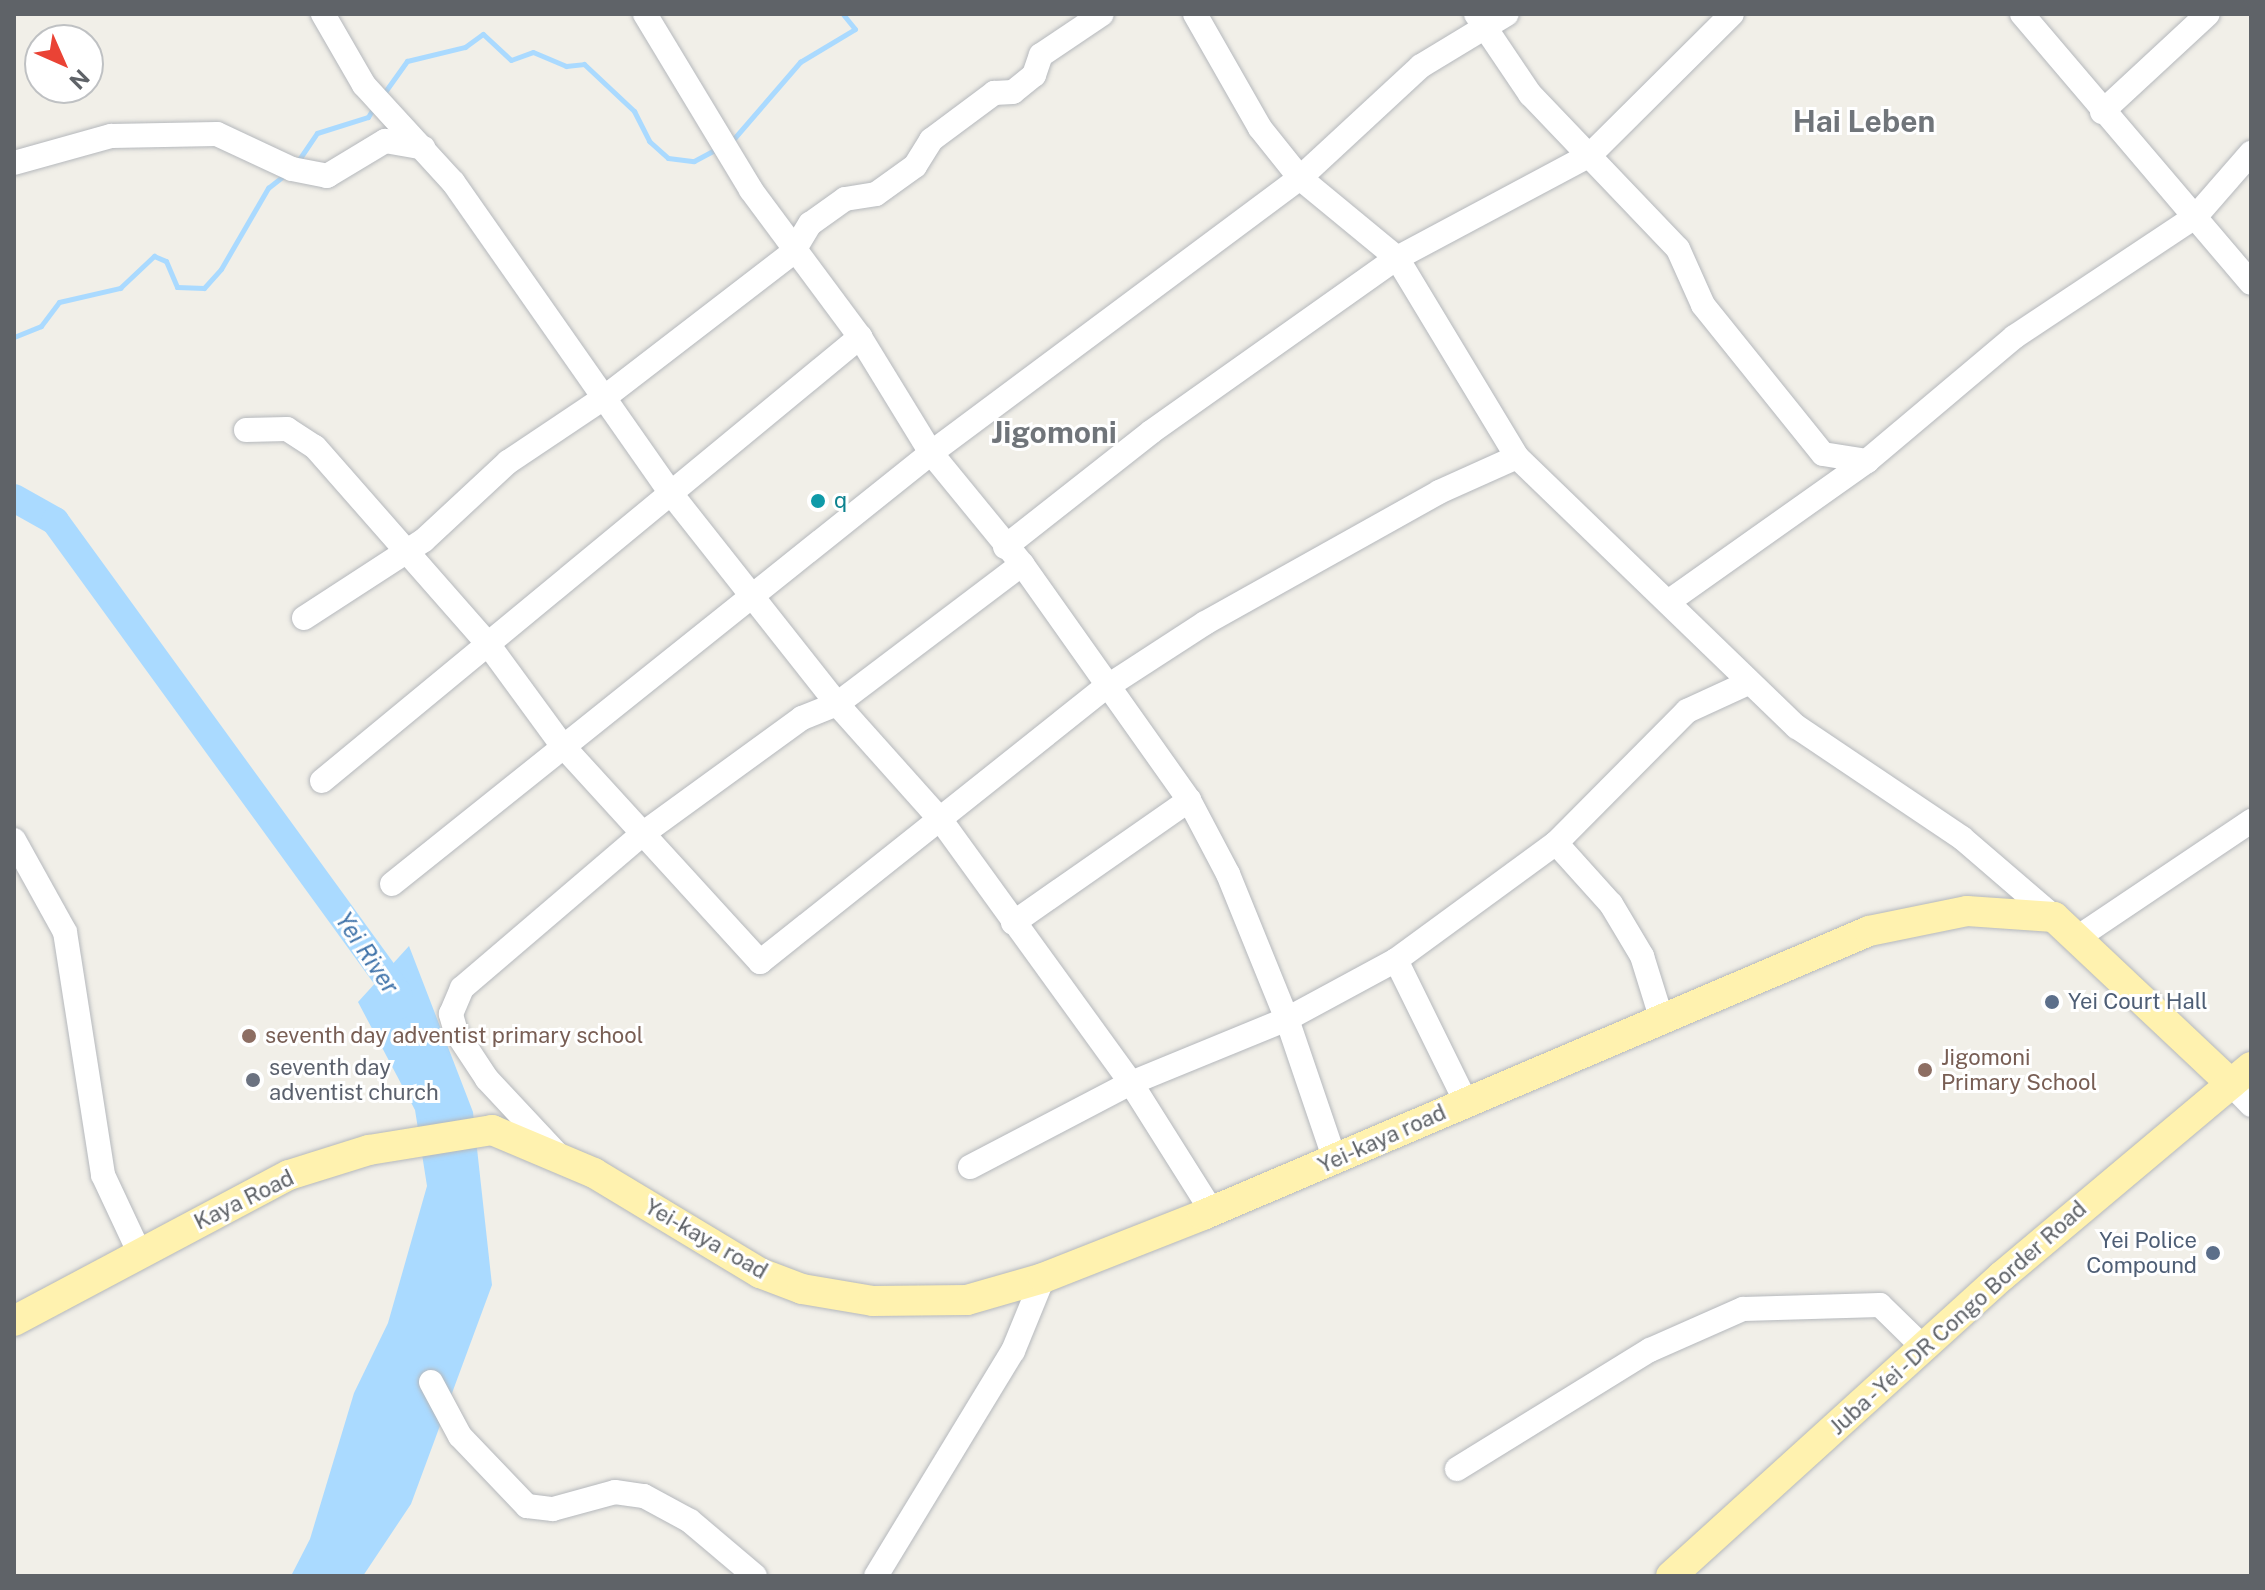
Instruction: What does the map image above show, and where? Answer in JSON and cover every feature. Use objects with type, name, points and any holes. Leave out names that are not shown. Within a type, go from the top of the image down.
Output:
[{"type":"main road","name":"Yei-kaya road","points":[[492,1130],[560,1156],[760,1273],[826,1295],[932,1303],[1043,1278],[1335,1160],[1661,1017],[1869,931],[1921,917],[1967,911],[2054,917]]},
{"type":"main road","points":[[2054,917],[2244,1086]]},
{"type":"main road","name":"Juba - Yei - DR Congo Border Road","points":[[1671,1576],[1924,1348],[2244,1086]]},
{"type":"main road","name":"Kaya Road","points":[[14,1321],[289,1175],[393,1145],[492,1130]]},
{"type":"street","points":[[323,14],[378,100],[453,182],[673,496],[756,595],[837,704],[940,819],[1131,1083],[1211,1210]]},
{"type":"street","points":[[645,14],[793,252],[860,337],[931,453],[1014,556],[1105,688],[1189,800],[1228,874],[1287,1019],[1335,1160]]},
{"type":"street","points":[[304,618],[409,550],[508,462],[605,397],[793,252],[810,224],[845,199],[876,194],[896,180],[915,166],[931,140],[994,93],[1013,92],[1034,75],[1041,55],[1102,14]]},
{"type":"street","points":[[1195,14],[1260,128],[1300,178],[1397,258],[1517,457],[1748,683],[1854,769],[1962,838],[2054,917]]},
{"type":"street","points":[[392,884],[931,453],[1300,178],[1421,66],[1481,23],[1507,14]]},
{"type":"street","points":[[560,1156],[487,1079],[451,1014],[462,988],[641,835],[802,718],[837,704],[1014,556],[1151,432],[1397,258],[1590,155],[1732,14]]},
{"type":"street","points":[[2022,14],[2102,112],[2196,216],[2251,283]]},
{"type":"street","points":[[2102,112],[2208,14]]},
{"type":"street","points":[[1481,23],[1530,94],[1678,249],[1703,305],[1823,454],[1867,461]]},
{"type":"street","points":[[14,163],[111,136],[217,134],[278,163],[327,176],[385,141],[423,148]]},
{"type":"street","points":[[1668,602],[1867,461],[2014,337],[2196,216],[2251,153]]},
{"type":"street","points":[[322,781],[673,496],[860,337]]},
{"type":"street","points":[[246,430],[300,435],[409,550],[488,644],[562,745],[760,962],[1105,688],[1205,623],[1439,492],[1517,457]]},
{"type":"street","points":[[970,1167],[1131,1083],[1287,1019],[1396,960],[1556,843],[1687,711],[1748,683]]},
{"type":"street","points":[[1013,923],[1189,800]]},
{"type":"street","points":[[2077,938],[2251,821]]},
{"type":"street","points":[[14,840],[65,932],[103,1175],[139,1252]]},
{"type":"street","points":[[1556,843],[1611,904],[1642,956],[1661,1017]]},
{"type":"street","points":[[1396,960],[1466,1102]]},
{"type":"street","points":[[876,1576],[1013,1351],[1043,1278]]},
{"type":"street","points":[[1457,1469],[1650,1350],[1743,1309],[1880,1305],[1924,1348]]},
{"type":"street","points":[[431,1382],[460,1436],[527,1506],[553,1509],[615,1492],[644,1496],[690,1521],[755,1576]]},
{"type":"water","points":[[409,946],[473,1112],[492,1285],[411,1504],[363,1576],[291,1576],[310,1539],[354,1393],[388,1323],[427,1186],[415,1110],[358,1002]]},
{"type":"waterway","points":[[731,142],[800,62],[855,29],[843,14]]},
{"type":"waterway","points":[[382,96],[407,61],[465,47],[483,34],[511,60],[533,52],[566,66],[584,64],[634,111],[649,141],[668,158],[694,161],[718,148]]},
{"type":"waterway","points":[[296,164],[317,133],[368,117],[374,107]]},
{"type":"waterway","points":[[14,337],[41,326],[59,302],[120,288],[154,256],[166,261],[177,287],[204,288],[221,269],[268,188],[286,174]]},
{"type":"waterway","name":"Yei River","points":[[14,498],[55,521],[398,993],[400,1005]]},
{"type":"place","name":"q","points":[[818,501]]},
{"type":"place","name":"Yei Court Hall","points":[[2052,1002]]},
{"type":"place","name":"seventh day adventist primary school","points":[[249,1036]]},
{"type":"place","name":"Jigomoni Primary School","points":[[1925,1070]]},
{"type":"place","name":"seventh day adventist church","points":[[253,1080]]},
{"type":"place","name":"Yei Police Compound","points":[[2213,1253]]},
{"type":"district","name":"Hai Leben","points":[[1864,121]]},
{"type":"district","name":"Jigomoni","points":[[1054,432]]}]
